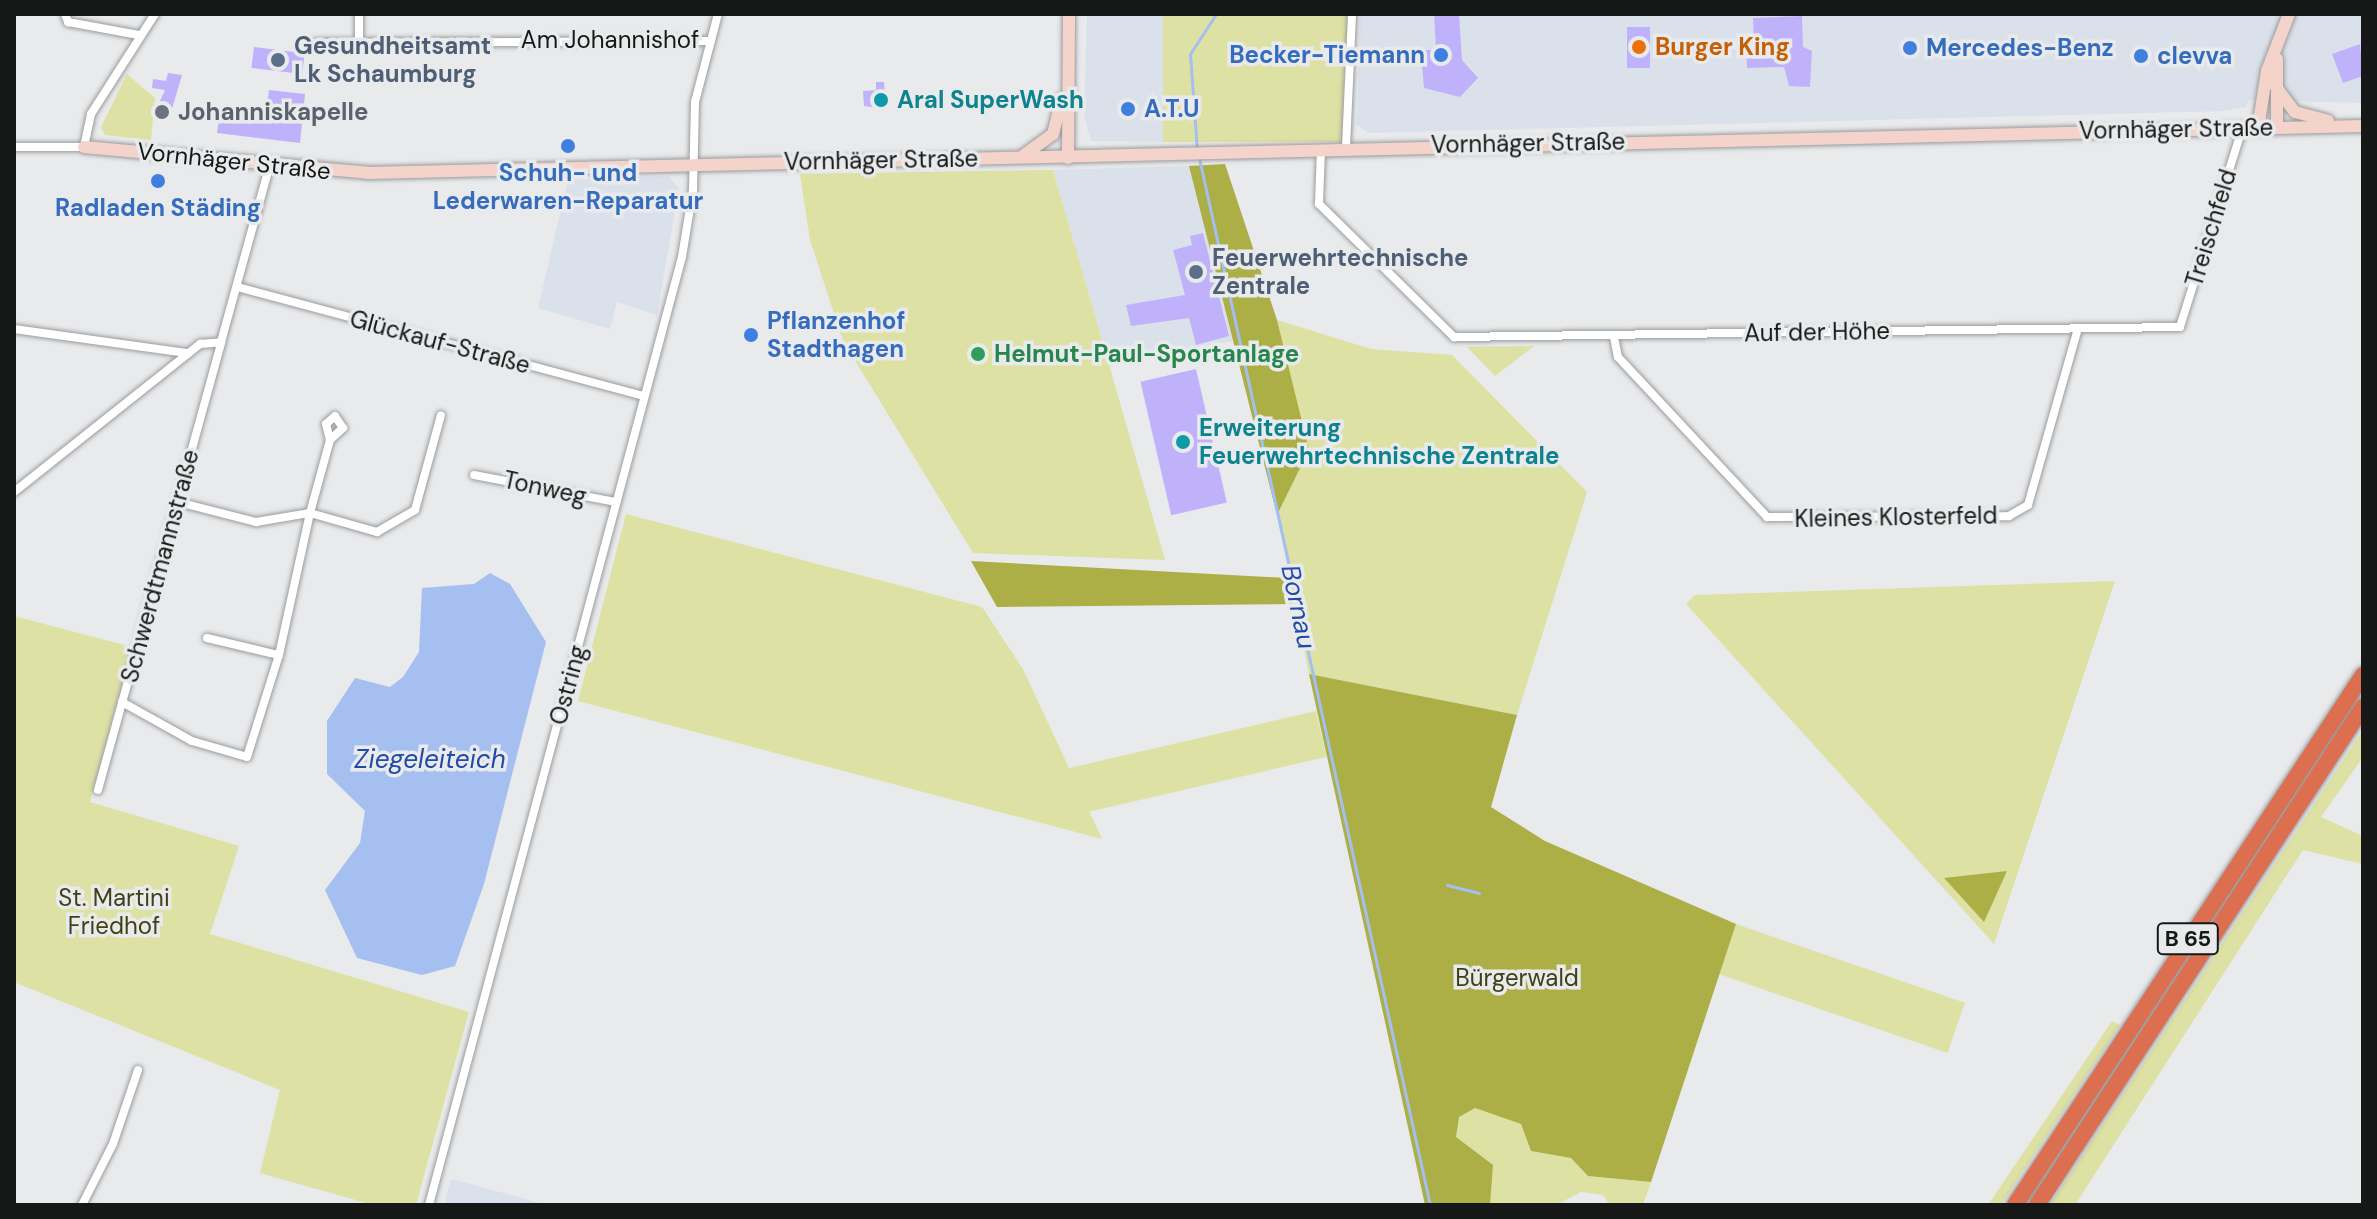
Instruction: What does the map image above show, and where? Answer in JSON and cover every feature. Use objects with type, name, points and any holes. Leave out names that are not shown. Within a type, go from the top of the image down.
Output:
[{"type":"highway","name":"B 65","points":[[2015,1205],[2363,675]]},
{"type":"highway","name":"B 65","points":[[2037,1205],[2363,707]]},
{"type":"main road","points":[[1068,158],[1066,79],[1069,14]]},
{"type":"main road","points":[[2258,128],[2267,71],[2289,14]]},
{"type":"main road","points":[[2277,128],[2278,48]]},
{"type":"main road","points":[[1013,159],[1048,141],[1066,79]]},
{"type":"main road","points":[[2276,87],[2295,112],[2357,126]]},
{"type":"main road","name":"Vornhäger Straße","points":[[84,147],[269,168],[368,173],[694,163],[1068,158],[1346,147],[2357,126]]},
{"type":"street","points":[[65,14],[68,22],[139,35]]},
{"type":"street","points":[[84,147],[91,114],[155,14]]},
{"type":"street","points":[[359,14],[359,42]]},
{"type":"street","points":[[694,163],[695,102],[718,14]]},
{"type":"street","points":[[1346,147],[1352,14]]},
{"type":"street","name":"Am Johannishof","points":[[316,43],[711,41]]},
{"type":"street","name":"Treischfeld","points":[[2180,327],[2242,129]]},
{"type":"street","name":"Vornhäger Straße","points":[[14,147],[84,147]]},
{"type":"street","name":"Auf der Höhe","points":[[1321,148],[1319,204],[1454,337],[2180,327]]},
{"type":"street","name":"Ostring","points":[[429,1205],[682,257],[694,163]]},
{"type":"street","name":"Schwerdtmannstraße","points":[[98,790],[269,168]]},
{"type":"street","name":"Glückauf-Straße","points":[[237,287],[644,396]]},
{"type":"street","name":"Kleines Klosterfeld","points":[[1614,337],[1618,357],[1767,517],[2009,516],[2028,505],[2078,328]]},
{"type":"street","points":[[14,329],[188,353]]},
{"type":"street","points":[[14,492],[200,344],[221,342]]},
{"type":"street","points":[[178,502],[256,522],[310,513],[377,532],[415,510],[441,415]]},
{"type":"street","points":[[122,702],[192,741],[247,757],[279,655],[310,513],[330,440]]},
{"type":"street","name":"Tonweg","points":[[474,475],[616,502]]},
{"type":"street","points":[[207,638],[279,655]]},
{"type":"street","points":[[82,1205],[113,1144],[138,1070]]},
{"type":"shaded area","points":[[1087,14],[1163,14],[1165,142],[1091,141],[1084,115]]},
{"type":"shaded area","points":[[1360,14],[2363,14],[2363,103],[2249,100],[2246,107],[2223,111],[1368,133],[1357,125]]},
{"type":"shaded area","points":[[1189,166],[1233,341],[1110,367],[1053,170]]},
{"type":"shaded area","points":[[668,176],[679,188],[657,315],[617,302],[610,329],[538,308],[568,180]]},
{"type":"shaded area","points":[[451,1179],[548,1205],[444,1205]]},
{"type":"green space","points":[[1163,14],[1349,14],[1349,142],[1163,142]]},
{"type":"green space","points":[[127,74],[155,98],[151,140],[105,135],[101,127]]},
{"type":"green space","points":[[1225,164],[1277,320],[1309,450],[1277,515],[1189,166]]},
{"type":"green space","name":"Helmut-Paul-Sportanlage","points":[[1053,170],[1165,560],[973,553],[843,341],[810,240],[800,174]]},
{"type":"green space","points":[[1277,320],[1371,349],[1452,355],[1587,492],[1517,715],[1309,674],[1277,515],[1308,450]]},
{"type":"green space","points":[[1534,346],[1495,376],[1467,347]]},
{"type":"green space","points":[[626,514],[982,607],[1023,669],[1102,839],[578,701]]},
{"type":"green space","points":[[971,561],[1288,578],[1293,604],[997,607]]},
{"type":"green space","points":[[2115,581],[1994,944],[1686,604],[1695,595]]},
{"type":"green space","name":"St. Martini Friedhof","points":[[14,616],[132,647],[90,802],[239,846],[210,934],[469,1012],[416,1205],[373,1205],[260,1173],[280,1090],[14,982]]},
{"type":"green space","name":"Bürgerwald","points":[[1309,674],[1517,715],[1491,807],[1545,841],[1736,924],[1651,1182],[1588,1176],[1571,1158],[1531,1151],[1521,1124],[1475,1108],[1459,1117],[1456,1137],[1493,1165],[1490,1205],[1425,1205]]},
{"type":"green space","points":[[1316,711],[1327,757],[1079,814],[1069,768]]},
{"type":"green space","points":[[2363,730],[2363,757],[2321,817],[2363,836],[2363,864],[2303,850],[2075,1205],[2050,1205]]},
{"type":"green space","points":[[2007,871],[1984,922],[1944,878]]},
{"type":"green space","points":[[1736,924],[1965,1003],[1948,1053],[1719,974]]},
{"type":"green space","points":[[2112,1021],[2120,1025],[2001,1205],[1988,1205]]},
{"type":"green space","points":[[1475,1108],[1521,1124],[1531,1151],[1571,1158],[1588,1176],[1651,1182],[1643,1205],[1610,1205],[1603,1195],[1581,1192],[1556,1205],[1490,1205],[1456,1137],[1458,1116]]},
{"type":"water","name":"Ziegeleiteich","points":[[490,573],[510,584],[546,642],[484,884],[455,966],[422,975],[357,958],[325,890],[360,843],[365,811],[327,774],[327,721],[355,678],[390,687],[403,677],[419,652],[422,588],[474,584]]},
{"type":"building","name":"Becker-Tiemann","points":[[1434,14],[1459,14],[1462,60],[1478,78],[1460,97],[1424,88],[1421,50],[1436,50]]},
{"type":"building","points":[[1802,16],[1803,47],[1812,51],[1810,87],[1789,86],[1784,67],[1747,68],[1746,48],[1754,48],[1753,18]]},
{"type":"building","name":"Burger King","points":[[1627,27],[1650,27],[1650,68],[1627,68]]},
{"type":"building","points":[[2360,44],[2363,76],[2343,83],[2332,54]]},
{"type":"building","name":"Gesundheitsamt Lk Schaumburg","points":[[254,47],[305,53],[302,74],[251,68]]},
{"type":"building","points":[[168,73],[182,75],[169,119],[153,116],[165,90],[152,88],[153,79],[166,81]]},
{"type":"building","points":[[876,82],[884,82],[886,109],[864,106],[863,91],[876,90]]},
{"type":"building","points":[[269,90],[305,94],[300,143],[217,133],[219,120],[245,123],[246,116],[266,113]]},
{"type":"building","name":"Feuerwehrtechnische Zentrale","points":[[1203,233],[1229,336],[1196,345],[1189,318],[1131,326],[1126,305],[1185,295],[1173,250],[1192,245],[1190,236]]},
{"type":"building","name":"Erweiterung Feuerwehrtechnische Zentrale","points":[[1196,369],[1227,502],[1171,515],[1140,382]]},
{"type":"waterway","name":"Bornau","points":[[1197,151],[1190,54],[1216,14]]},
{"type":"waterway","name":"Bornau","points":[[1199,158],[1430,1205]]},
{"type":"waterway","points":[[1447,885],[1479,893]]},
{"type":"place","name":"Burger King","points":[[1639,47]]},
{"type":"place","name":"Mercedes-Benz","points":[[1910,48]]},
{"type":"place","name":"Becker-Tiemann","points":[[1441,55]]},
{"type":"place","name":"clevva","points":[[2141,56]]},
{"type":"place","name":"Gesundheitsamt Lk Schaumburg","points":[[278,60]]},
{"type":"place","name":"Aral SuperWash","points":[[881,100]]},
{"type":"place","name":"A.T.U","points":[[1128,109]]},
{"type":"place","name":"Johanniskapelle","points":[[162,112]]},
{"type":"place","name":"Schuh- und Lederwaren-Reparatur","points":[[568,146]]},
{"type":"place","name":"Radladen Städing","points":[[158,181]]},
{"type":"place","name":"Feuerwehrtechnische Zentrale","points":[[1196,272]]},
{"type":"place","name":"Pflanzenhof Stadthagen","points":[[751,335]]},
{"type":"place","name":"Helmut-Paul-Sportanlage","points":[[978,354]]},
{"type":"place","name":"Erweiterung Feuerwehrtechnische Zentrale","points":[[1183,442]]}]
